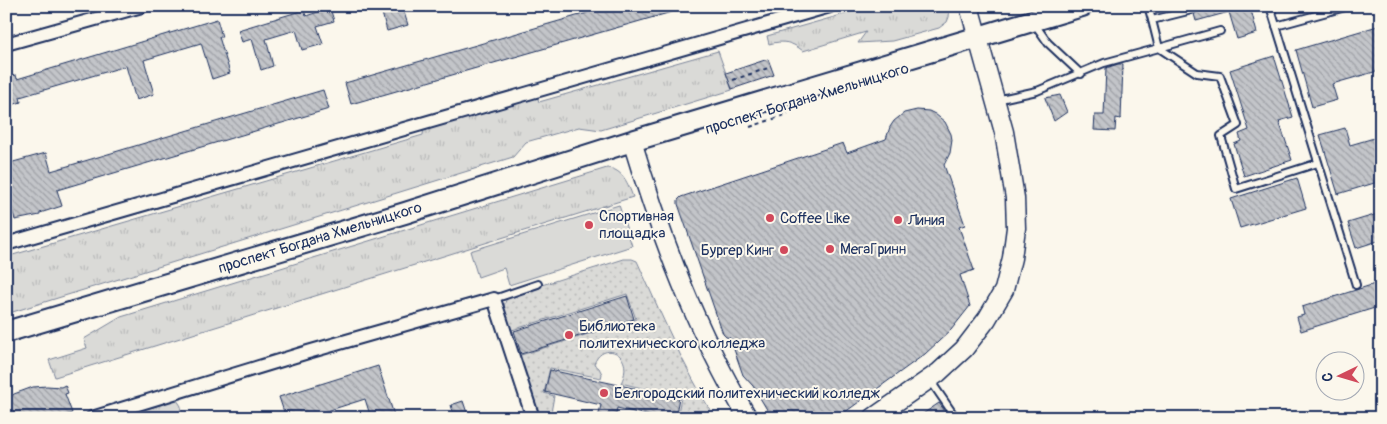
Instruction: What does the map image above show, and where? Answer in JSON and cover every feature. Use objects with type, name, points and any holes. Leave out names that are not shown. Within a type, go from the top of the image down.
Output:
[{"type":"main road","name":"проспект Богдана Хмельницкого","points":[[6,332],[405,214],[632,141],[1082,6]]},
{"type":"street","points":[[6,44],[142,6]]},
{"type":"street","points":[[6,244],[830,6]]},
{"type":"street","points":[[873,418],[930,379],[964,349],[987,319],[1004,290],[1012,258],[1016,228],[1015,198],[1004,132],[968,6]]},
{"type":"street","points":[[632,141],[659,225],[696,318],[726,381],[748,418]]},
{"type":"street","points":[[92,418],[307,350],[494,299],[533,418]]},
{"type":"lane","points":[[1148,6],[1159,48],[1197,72],[1220,76],[1238,125],[1221,136],[1236,189],[1318,164]]},
{"type":"lane","points":[[1152,20],[1181,9],[1200,6]]},
{"type":"lane","points":[[1270,6],[1356,285]]},
{"type":"lane","points":[[1276,26],[1349,6]]},
{"type":"lane","points":[[1033,22],[1048,43],[1081,74]]},
{"type":"lane","points":[[995,100],[1037,91],[1104,63],[1220,31]]},
{"type":"lane","points":[[494,299],[538,284]]},
{"type":"lane","points":[[930,379],[956,418]]},
{"type":"path","points":[[734,80],[771,67]]},
{"type":"path","points":[[750,127],[788,114]]},
{"type":"green space","points":[[873,6],[950,6],[947,22],[939,28],[892,41],[858,43],[866,32],[803,51],[787,43],[769,44],[767,36]]},
{"type":"green space","points":[[718,51],[732,90],[601,130],[579,127],[526,142],[513,157],[6,314],[6,257],[423,135],[424,125],[536,93],[539,102]]},
{"type":"green space","points":[[607,168],[621,174],[627,182],[633,197],[55,377],[49,360],[87,348],[84,339],[121,317]]},
{"type":"green space","name":"Спортивная площадка","points":[[619,205],[632,246],[509,285],[504,268],[478,277],[470,251]]},
{"type":"green space","points":[[624,259],[637,261],[683,360],[715,418],[677,418],[681,398],[621,383],[625,373],[624,364],[616,353],[610,351],[598,356],[594,364],[602,374],[601,378],[550,368],[544,393],[554,396],[550,418],[535,418],[518,358],[521,355],[636,319],[627,294],[512,330],[506,322],[504,312],[507,298],[510,295]]},
{"type":"green space","points":[[173,399],[177,400],[181,406],[180,414],[177,418],[108,418]]},
{"type":"building","points":[[380,6],[402,6],[408,25],[387,31]]},
{"type":"building","points":[[611,6],[682,6],[682,9],[351,104],[345,83]]},
{"type":"building","points":[[1210,6],[1250,6],[1257,33],[1237,39],[1229,12],[1196,21],[1194,14]]},
{"type":"building","points":[[330,8],[334,21],[317,26],[323,44],[302,50],[296,30],[266,39],[273,66],[261,70],[252,39],[242,42],[238,30],[304,10],[306,16]]},
{"type":"building","points":[[217,19],[222,37],[219,37],[230,73],[212,79],[201,43],[144,60],[154,94],[136,100],[126,66],[20,97],[21,102],[9,106],[8,103],[6,104],[6,77],[16,75],[17,79]]},
{"type":"building","points":[[1381,25],[1381,70],[1332,84],[1337,100],[1312,107],[1296,50]]},
{"type":"building","points":[[1274,56],[1293,117],[1279,121],[1292,160],[1244,176],[1234,144],[1241,141],[1239,134],[1249,130],[1230,70]]},
{"type":"building","points":[[768,59],[774,75],[732,89],[726,73]]},
{"type":"building","points":[[1123,64],[1121,119],[1116,118],[1115,131],[1094,130],[1095,115],[1104,115],[1106,68]]},
{"type":"building","points":[[323,90],[329,109],[57,190],[62,206],[40,213],[40,215],[15,220],[10,202],[6,203],[6,164],[46,153],[51,171]]},
{"type":"building","points":[[1060,95],[1067,112],[1054,121],[1045,98]]},
{"type":"building","name":"МегаГринн","points":[[917,110],[929,111],[935,114],[945,122],[951,134],[950,153],[944,165],[965,225],[959,227],[974,270],[960,275],[970,306],[951,330],[925,354],[837,418],[772,418],[753,386],[743,375],[730,338],[723,334],[678,200],[681,197],[843,143],[847,153],[886,139],[894,121],[904,113]]},
{"type":"building","points":[[1345,128],[1350,145],[1381,136],[1381,181],[1338,194],[1320,135]]},
{"type":"building","points":[[1297,178],[1306,208],[1240,228],[1231,199]]},
{"type":"building","points":[[1381,213],[1381,240],[1356,248],[1348,223]]},
{"type":"building","points":[[1381,282],[1381,306],[1301,331],[1297,317],[1304,315],[1302,307]]},
{"type":"building","points":[[627,296],[634,319],[521,354],[514,331]]},
{"type":"building","points":[[378,366],[395,418],[371,418],[365,399],[305,418],[286,418],[279,397]]},
{"type":"building","name":"Белгородский политехнический колледж","points":[[550,370],[679,398],[675,418],[659,418],[617,408],[615,418],[598,418],[601,405],[545,392]]},
{"type":"building","points":[[65,385],[68,393],[65,394],[72,413],[56,418],[6,418],[6,400],[14,394],[33,387],[61,387]]},
{"type":"building","points":[[463,401],[468,416],[455,418],[451,405]]},
{"type":"building","points":[[939,403],[950,418],[917,418]]},
{"type":"place","name":"Coffee Like","points":[[770,218]]},
{"type":"place","name":"Линия","points":[[898,220]]},
{"type":"place","name":"Спортивная площадка","points":[[589,225]]},
{"type":"place","name":"МегаГринн","points":[[830,249]]},
{"type":"place","name":"Бургер Кинг","points":[[784,250]]},
{"type":"place","name":"Библиотека политехнического колледжа","points":[[569,335]]},
{"type":"place","name":"Белгородский политехнический колледж","points":[[604,393]]}]
